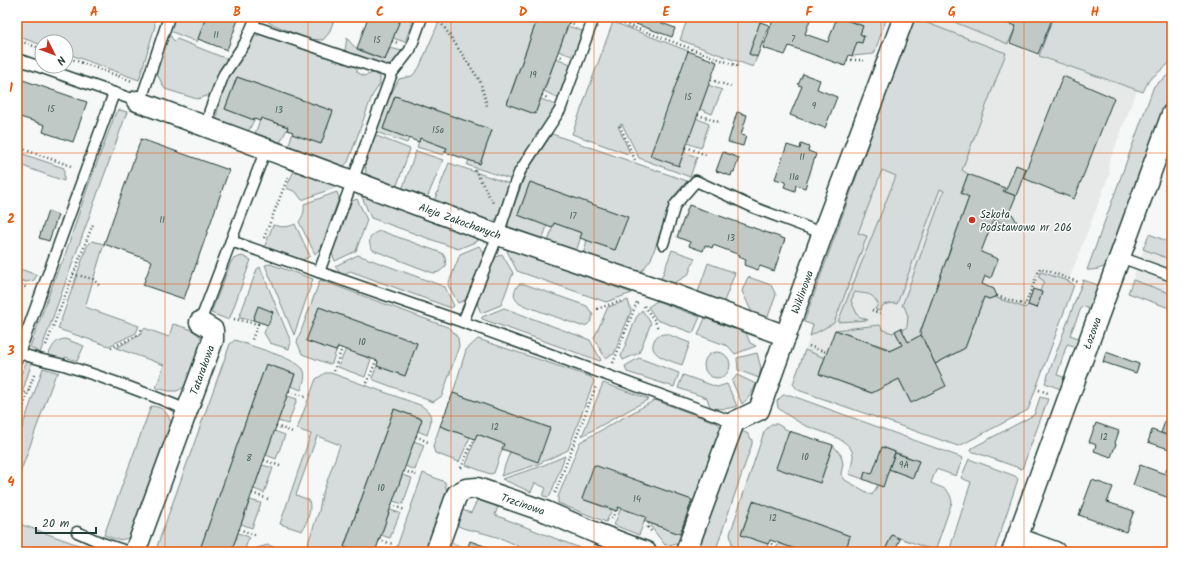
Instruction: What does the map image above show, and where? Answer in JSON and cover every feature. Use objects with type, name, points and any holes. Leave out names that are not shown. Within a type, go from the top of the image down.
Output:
[{"type":"street","name":"Wiklinowa","points":[[734,422],[759,410],[822,235],[904,17]]},
{"type":"street","name":"Aleja Zakochanych","points":[[141,97],[207,128],[353,182],[500,228],[786,336]]},
{"type":"street","name":"Łozowa","points":[[1015,545],[1172,114]]},
{"type":"street","name":"Tatarakowa","points":[[135,552],[213,340],[212,330],[200,322]]},
{"type":"street","points":[[686,552],[734,422]]},
{"type":"street","name":"Trzcinowa","points":[[436,552],[457,494],[466,489],[477,488],[547,512],[646,552]]},
{"type":"street","points":[[1015,545],[1055,552]]},
{"type":"lane","points":[[17,59],[114,93],[141,97],[170,17]]},
{"type":"lane","points":[[319,272],[392,73],[410,50],[422,17]]},
{"type":"lane","points":[[464,322],[520,171],[560,110],[594,17]]},
{"type":"lane","points":[[207,128],[210,110],[224,74],[245,43],[254,22],[392,73]]},
{"type":"lane","points":[[114,93],[18,356],[40,359],[62,365],[153,396],[188,410]]},
{"type":"lane","name":"Tatarakowa","points":[[200,322],[266,149]]},
{"type":"lane","points":[[663,244],[675,205],[696,181],[755,208],[814,230],[822,235]]},
{"type":"lane","points":[[231,241],[464,322],[734,422]]},
{"type":"lane","points":[[1120,257],[1172,276]]},
{"type":"lane","points":[[77,532],[102,543],[129,552]]},
{"type":"path","points":[[435,17],[444,27],[480,81],[487,106]]},
{"type":"path","points":[[606,17],[740,67]]},
{"type":"path","points":[[17,40],[34,46]]},
{"type":"path","points":[[847,60],[868,60],[871,62]]},
{"type":"path","points":[[74,61],[141,97]]},
{"type":"path","points":[[710,80],[732,87]]},
{"type":"path","points":[[698,115],[719,122]]},
{"type":"path","points":[[620,126],[635,160]]},
{"type":"path","points":[[17,148],[86,171]]},
{"type":"path","points":[[686,148],[706,156]]},
{"type":"path","points":[[259,251],[294,160]]},
{"type":"path","points":[[475,170],[500,228]]},
{"type":"path","points":[[17,425],[40,359],[93,224]]},
{"type":"path","points":[[997,296],[1025,305],[1040,268],[1078,282]]},
{"type":"path","points":[[73,274],[93,279],[101,287]]},
{"type":"path","points":[[597,309],[630,297]]},
{"type":"path","points":[[634,298],[639,299],[655,321],[658,329]]},
{"type":"path","points":[[547,512],[598,382],[606,374],[616,357],[639,299]]},
{"type":"path","points":[[872,310],[883,315]]},
{"type":"path","points":[[234,319],[258,324],[251,342]]},
{"type":"path","points":[[111,348],[140,334],[142,327]]},
{"type":"path","points":[[809,346],[826,352]]},
{"type":"path","points":[[334,372],[342,348]]},
{"type":"path","points":[[367,383],[376,361]]},
{"type":"path","points":[[17,395],[29,391]]},
{"type":"path","points":[[289,391],[306,397]]},
{"type":"path","points":[[276,426],[293,432]]},
{"type":"path","points":[[416,436],[428,442]]},
{"type":"path","points":[[461,468],[474,439]]},
{"type":"path","points":[[264,460],[280,466]]},
{"type":"path","points":[[404,471],[416,475]]},
{"type":"path","points":[[252,493],[268,499]]},
{"type":"path","points":[[391,505],[405,510]]},
{"type":"path","points":[[240,529],[255,535]]},
{"type":"path","points":[[379,540],[393,544]]},
{"type":"path","points":[[769,552],[774,541]]},
{"type":"shaded area","points":[[17,17],[154,17],[155,26],[139,80],[74,56],[74,34],[34,34],[34,42],[17,36]]},
{"type":"shaded area","points":[[175,17],[206,17],[197,42],[170,31]]},
{"type":"shaded area","points":[[266,17],[335,17],[329,33],[323,40],[307,39],[268,22]]},
{"type":"shaded area","points":[[401,17],[414,17],[405,42],[393,38]]},
{"type":"shaded area","points":[[441,17],[538,17],[507,103],[535,114],[541,99],[558,106],[513,180],[467,165],[469,160],[480,164],[492,130],[395,96],[383,129],[409,138],[407,143],[376,132],[389,98],[399,79],[412,76],[419,68]]},
{"type":"shaded area","points":[[688,17],[762,17],[749,54],[757,57],[753,67],[680,40]]},
{"type":"shaded area","points":[[842,17],[887,17],[874,54],[852,56],[857,42],[862,43],[864,36],[860,34],[863,26]]},
{"type":"shaded area","points":[[914,17],[929,17],[927,23],[1006,53],[962,170],[968,174],[961,193],[969,197],[920,333],[921,335],[908,342],[902,330],[907,327],[908,316],[904,306],[902,306],[944,191],[940,189],[897,304],[894,303],[883,305],[880,311],[875,309],[878,304],[871,295],[855,292],[851,301],[858,316],[868,320],[838,322],[896,176],[882,170],[858,233],[867,236],[834,323],[810,336],[813,325],[804,322]]},
{"type":"shaded area","name":"Szkoła Podstawowa nr 206","points":[[929,17],[942,17],[1038,56],[1137,90],[1108,165],[1110,173],[1025,393],[950,439],[795,378],[893,106]]},
{"type":"shaded area","points":[[942,17],[1002,17],[1001,21],[1016,26],[1008,44]]},
{"type":"shaded area","points":[[1053,17],[1172,17],[1172,61],[1149,80],[1143,92],[1039,56]]},
{"type":"shaded area","points":[[613,22],[688,51],[684,152],[697,157],[690,177],[639,158],[622,124],[618,126],[630,153],[628,154],[572,134]]},
{"type":"shaded area","points":[[568,26],[585,32],[575,57],[558,51]]},
{"type":"shaded area","points":[[263,33],[357,65],[357,72],[364,76],[373,73],[380,77],[380,84],[372,96],[348,162],[342,168],[288,149],[292,134],[321,144],[333,111],[237,77],[225,109],[254,120],[247,134],[217,121],[217,112],[229,75],[254,37]]},
{"type":"shaded area","points":[[169,34],[174,41],[177,39],[227,59],[210,95],[197,99],[165,89],[157,74],[161,54]]},
{"type":"shaded area","points":[[347,38],[359,50],[385,60],[390,48],[402,51],[393,64],[387,66],[348,53],[345,50]]},
{"type":"shaded area","points":[[556,58],[573,65],[560,99],[544,91]]},
{"type":"shaded area","points":[[1172,72],[1172,88],[1109,264],[1098,269],[1087,270],[1154,86]]},
{"type":"shaded area","points":[[708,85],[722,90],[712,114],[700,109]]},
{"type":"shaded area","points":[[120,110],[127,112],[40,353],[30,347],[59,267],[63,261],[86,192],[116,112]]},
{"type":"shaded area","points":[[261,118],[288,127],[279,145],[254,136]]},
{"type":"shaded area","points":[[696,118],[709,124],[701,148],[687,143]]},
{"type":"shaded area","points":[[552,134],[687,181],[673,197],[651,259],[642,271],[620,268],[583,255],[587,240],[615,250],[627,217],[530,182],[518,215],[547,226],[542,241],[508,227],[508,221],[526,173]]},
{"type":"shaded area","points":[[374,135],[410,149],[396,188],[366,174],[365,161]]},
{"type":"shaded area","points":[[420,138],[447,148],[443,155],[417,147]]},
{"type":"shaded area","points":[[416,151],[443,160],[427,198],[402,190]]},
{"type":"shaded area","points":[[17,152],[64,168],[64,181],[17,164]]},
{"type":"shaded area","points":[[449,163],[510,184],[498,218],[491,222],[434,201]]},
{"type":"shaded area","points":[[297,170],[298,172],[336,187],[302,200],[296,192],[286,188],[294,171]]},
{"type":"shaded area","points":[[337,192],[339,198],[321,248],[315,254],[299,222],[302,218],[304,204]]},
{"type":"shaded area","points":[[362,195],[476,237],[478,241],[458,249],[371,218]]},
{"type":"shaded area","points":[[357,199],[367,220],[356,251],[335,261],[331,251],[349,202]]},
{"type":"shaded area","points":[[554,223],[582,233],[576,252],[548,242]]},
{"type":"shaded area","points":[[295,224],[310,256],[301,261],[264,248],[273,225],[284,227]]},
{"type":"shaded area","points":[[381,231],[442,253],[445,257],[446,266],[439,272],[433,273],[373,250],[370,244],[370,238],[377,232]]},
{"type":"shaded area","points":[[1149,234],[1172,243],[1172,308],[1128,293]]},
{"type":"shaded area","points":[[1149,234],[1172,243],[1172,260],[1143,249]]},
{"type":"shaded area","points":[[92,241],[104,244],[85,307],[139,326],[136,333],[109,346],[58,329],[87,246]]},
{"type":"shaded area","points":[[479,246],[483,251],[484,256],[468,299],[458,303],[448,285],[460,254]]},
{"type":"shaded area","points":[[511,249],[632,293],[606,302],[517,271],[507,251]]},
{"type":"shaded area","points":[[672,250],[695,258],[688,275],[671,285],[667,284],[661,279]]},
{"type":"shaded area","points":[[502,254],[513,273],[501,305],[481,313],[477,298],[492,259]]},
{"type":"shaded area","points":[[358,255],[445,287],[454,306],[451,308],[350,271],[342,276],[335,266]]},
{"type":"shaded area","points":[[242,256],[251,260],[229,320],[211,313],[231,262],[233,259]]},
{"type":"shaded area","points":[[708,263],[735,273],[723,304],[697,295]]},
{"type":"shaded area","points":[[270,264],[313,279],[294,335],[265,265]]},
{"type":"shaded area","points":[[260,267],[291,342],[289,349],[270,343],[264,333],[273,312],[258,306],[253,320],[239,318],[257,269]]},
{"type":"shaded area","points":[[17,268],[37,275],[34,280],[26,282],[17,279]]},
{"type":"shaded area","points":[[1041,272],[1068,281],[1074,285],[1028,410],[963,444],[958,446],[798,390],[793,384],[805,350],[825,358],[819,374],[871,393],[899,379],[911,403],[935,364],[965,348],[984,297],[989,299],[994,297],[1025,308],[1028,305],[1036,308],[1042,293],[1040,291],[1044,281],[1038,277]]},
{"type":"shaded area","points":[[748,277],[771,285],[776,295],[767,319],[753,315],[742,291]]},
{"type":"shaded area","points":[[320,280],[450,328],[458,338],[459,346],[442,396],[433,402],[372,378],[377,366],[405,376],[417,343],[319,307],[307,340],[336,351],[332,363],[329,364],[302,354],[297,342]]},
{"type":"shaded area","points":[[1083,280],[1098,285],[1099,289],[1092,310],[1082,306],[1070,335],[1081,339],[1078,347],[1067,344],[1057,375],[1067,378],[1063,390],[1045,383]]},
{"type":"shaded area","points":[[1133,280],[1172,294],[1172,309],[1128,293]]},
{"type":"shaded area","points":[[519,284],[524,284],[587,306],[593,315],[591,321],[587,325],[581,326],[520,304],[517,302],[514,294]]},
{"type":"shaded area","points":[[628,300],[631,311],[614,354],[605,358],[594,338],[608,307]]},
{"type":"shaded area","points":[[657,301],[700,317],[693,333],[657,320],[648,307]]},
{"type":"shaded area","points":[[504,308],[590,340],[601,360],[600,361],[482,319],[482,317]]},
{"type":"shaded area","points":[[642,310],[651,323],[639,353],[623,360],[621,356],[636,318]]},
{"type":"shaded area","points":[[705,318],[734,329],[741,327],[744,328],[750,343],[756,346],[735,354],[728,346],[698,335]]},
{"type":"shaded area","points":[[173,324],[194,331],[202,340],[188,380],[184,387],[177,391],[169,391],[156,388],[164,365],[116,348],[140,335],[144,328],[169,337]]},
{"type":"shaded area","points":[[880,325],[883,330],[893,333],[895,331],[902,345],[889,351],[887,348],[835,330]]},
{"type":"shaded area","points":[[667,334],[690,343],[682,365],[667,360],[654,351],[653,346],[656,337]]},
{"type":"shaded area","points":[[65,339],[84,346],[77,361],[65,357],[64,361],[48,355],[56,342]]},
{"type":"shaded area","points":[[478,339],[591,377],[594,381],[568,450],[536,465],[501,476],[510,452],[550,428],[453,393],[466,350]]},
{"type":"shaded area","points":[[235,340],[282,357],[298,365],[303,369],[305,374],[301,390],[291,386],[295,374],[266,364],[199,552],[155,552],[230,344]]},
{"type":"shaded area","points":[[346,349],[371,359],[365,377],[338,367]]},
{"type":"shaded area","points":[[717,352],[726,356],[730,365],[726,374],[717,378],[708,374],[704,365],[708,356]]},
{"type":"shaded area","points":[[757,353],[761,368],[759,378],[738,370],[737,358]]},
{"type":"shaded area","points":[[639,358],[679,373],[674,387],[627,372],[625,366]]},
{"type":"shaded area","points":[[27,361],[32,362],[23,390],[17,391],[17,378],[19,378]]},
{"type":"shaded area","points":[[43,368],[59,373],[55,376],[17,482],[17,442]]},
{"type":"shaded area","points":[[325,373],[331,373],[420,405],[428,411],[431,417],[427,435],[418,431],[422,419],[394,409],[344,546],[359,552],[315,552],[306,549],[319,511],[322,495],[340,445],[317,436],[296,495],[309,500],[310,508],[307,520],[302,531],[280,524],[311,434],[297,429],[316,379]]},
{"type":"shaded area","points":[[683,375],[717,387],[727,384],[737,406],[724,409],[710,407],[707,398],[678,388]]},
{"type":"shaded area","points":[[737,375],[756,384],[754,390],[742,404],[732,381]]},
{"type":"shaded area","points":[[603,383],[649,399],[582,436]]},
{"type":"shaded area","points":[[783,395],[790,395],[963,458],[956,476],[936,469],[931,483],[947,491],[952,502],[935,551],[892,535],[885,550],[882,552],[845,552],[850,536],[753,501],[741,534],[768,544],[765,552],[735,552],[733,550],[730,534],[764,432],[771,424],[777,424],[789,431],[777,468],[820,483],[833,445],[841,455],[843,464],[841,474],[845,480],[872,495],[878,485],[882,487],[889,469],[913,478],[919,461],[883,447],[872,474],[865,472],[863,479],[849,474],[853,457],[851,449],[832,435],[802,424],[778,408],[777,401]]},
{"type":"shaded area","points":[[287,396],[297,399],[288,424],[278,421]]},
{"type":"shaded area","points":[[1040,397],[1048,399],[1022,469],[971,451],[972,448],[1034,415]]},
{"type":"shaded area","points":[[655,400],[717,423],[724,430],[679,544],[665,545],[651,527],[652,524],[680,534],[692,500],[595,466],[582,499],[612,510],[606,522],[558,503],[558,497],[580,442]]},
{"type":"shaded area","points":[[151,406],[163,410],[169,418],[172,426],[133,534],[126,539],[112,538],[104,535]]},
{"type":"shaded area","points":[[440,426],[470,437],[459,462],[435,453],[433,446]]},
{"type":"shaded area","points":[[274,431],[285,435],[276,459],[266,455]]},
{"type":"shaded area","points":[[742,431],[748,434],[752,440],[752,444],[715,552],[694,552],[739,434]]},
{"type":"shaded area","points":[[477,434],[504,444],[494,473],[490,474],[466,465]]},
{"type":"shaded area","points":[[414,441],[424,445],[415,470],[405,466]]},
{"type":"shaded area","points":[[565,456],[550,496],[548,497],[543,496],[546,488],[535,483],[531,492],[502,479],[539,467]]},
{"type":"shaded area","points":[[969,459],[1015,476],[1018,479],[994,552],[952,552],[951,545],[971,482],[961,478]]},
{"type":"shaded area","points":[[262,465],[273,468],[264,493],[254,489]]},
{"type":"shaded area","points":[[423,473],[445,482],[448,500],[426,552],[395,552]]},
{"type":"shaded area","points":[[402,475],[412,478],[403,504],[393,501]]},
{"type":"shaded area","points":[[479,496],[500,501],[495,515],[585,550],[585,552],[525,552],[504,539],[455,524],[462,510],[471,513]]},
{"type":"shaded area","points":[[250,500],[261,503],[252,528],[241,524]]},
{"type":"shaded area","points":[[621,508],[646,517],[639,535],[614,525]]},
{"type":"shaded area","points":[[390,510],[400,513],[390,538],[381,535]]},
{"type":"shaded area","points":[[17,523],[98,552],[70,552],[63,549],[61,552],[17,552]]},
{"type":"shaded area","points":[[238,533],[249,537],[244,552],[231,552]]},
{"type":"shaded area","points":[[448,541],[467,549],[466,552],[444,552]]},
{"type":"shaded area","points":[[779,543],[804,552],[774,552]]},
{"type":"shaded area","points":[[268,545],[287,552],[256,552],[257,548]]},
{"type":"building","points":[[206,17],[239,17],[227,50],[198,39]]},
{"type":"building","points":[[368,17],[401,17],[385,60],[357,49]]},
{"type":"building","points":[[538,17],[571,17],[535,114],[507,104]]},
{"type":"building","points":[[638,17],[646,17],[675,28],[672,37],[636,24]]},
{"type":"building","points":[[674,17],[688,17],[687,22]]},
{"type":"building","points":[[774,17],[811,17],[805,34],[828,42],[837,17],[863,26],[860,34],[864,36],[862,43],[857,42],[852,56],[849,55],[845,66],[789,46],[785,55],[763,48]]},
{"type":"building","points":[[1002,17],[1053,17],[1038,54],[1010,43],[1016,26],[1001,21]]},
{"type":"building","points":[[760,22],[769,25],[757,57],[749,54]]},
{"type":"building","points":[[688,51],[717,62],[679,166],[650,156]]},
{"type":"building","points":[[803,74],[820,80],[817,89],[837,97],[825,128],[790,115],[802,86],[798,85]]},
{"type":"building","points":[[1063,76],[1114,98],[1074,199],[1023,178]]},
{"type":"building","points":[[237,77],[333,111],[321,144],[292,134],[293,132],[287,130],[288,127],[261,118],[260,121],[254,120],[225,109]]},
{"type":"building","points":[[17,78],[87,102],[73,142],[43,132],[45,125],[17,116]]},
{"type":"building","points":[[395,96],[492,130],[480,164],[445,152],[447,148],[420,138],[419,142],[383,129]]},
{"type":"building","points":[[737,112],[747,115],[741,135],[746,136],[743,146],[728,142]]},
{"type":"building","points":[[141,139],[229,170],[184,299],[143,285],[152,261],[104,244]]},
{"type":"building","points":[[801,144],[809,147],[808,151],[816,154],[805,188],[796,185],[795,191],[784,187],[786,182],[775,179],[787,145],[800,149]]},
{"type":"building","points":[[723,152],[739,158],[731,176],[716,171]]},
{"type":"building","points":[[1016,165],[1026,169],[1016,196],[1005,192]]},
{"type":"building","points":[[968,174],[1005,188],[1003,191],[1016,196],[1009,213],[1012,214],[1017,222],[1010,226],[993,220],[981,252],[998,259],[991,278],[985,276],[982,284],[994,289],[997,296],[989,299],[984,297],[965,348],[935,364],[920,333],[969,197],[961,193]]},
{"type":"building","points":[[530,182],[628,217],[615,250],[580,238],[582,233],[554,223],[552,228],[518,215]]},
{"type":"building","points":[[689,205],[785,239],[774,271],[760,266],[758,270],[744,265],[746,260],[739,257],[740,255],[713,245],[712,248],[705,245],[703,251],[689,246],[690,242],[677,237]]},
{"type":"building","points":[[48,211],[58,215],[49,241],[39,238]]},
{"type":"building","points":[[1033,289],[1042,292],[1037,308],[1028,305]]},
{"type":"building","points":[[258,306],[273,312],[268,325],[253,320]]},
{"type":"building","points":[[319,307],[417,343],[405,376],[377,366],[378,361],[338,347],[336,351],[306,341]]},
{"type":"building","points":[[901,328],[908,342],[921,335],[946,386],[911,403],[899,379],[872,393],[819,374],[835,330],[889,351],[902,345],[895,331]]},
{"type":"building","points":[[1106,352],[1139,364],[1136,373],[1103,362]]},
{"type":"building","points":[[266,364],[295,374],[231,552],[199,552]]},
{"type":"building","points":[[453,393],[550,428],[538,462],[502,449],[504,444],[477,434],[475,439],[440,426]]},
{"type":"building","points":[[1172,401],[1172,437],[1161,433]]},
{"type":"building","points":[[394,409],[422,419],[375,552],[359,552],[344,547]]},
{"type":"building","points":[[1096,423],[1119,431],[1111,457],[1094,451],[1096,445],[1089,442]]},
{"type":"building","points":[[1152,430],[1172,437],[1172,450],[1148,442]]},
{"type":"building","points":[[789,431],[833,445],[820,483],[776,468]]},
{"type":"building","points":[[882,447],[895,452],[883,487],[863,479],[865,472],[872,474]]},
{"type":"building","points":[[895,453],[919,461],[913,478],[889,469]]},
{"type":"building","points":[[1172,454],[1172,499],[1133,485],[1140,465],[1165,474]]},
{"type":"building","points":[[594,465],[692,500],[680,534],[644,521],[646,517],[618,507],[617,511],[582,499]]},
{"type":"building","points":[[1092,480],[1113,487],[1107,502],[1134,511],[1126,532],[1079,515]]},
{"type":"building","points":[[753,501],[850,536],[845,552],[804,552],[770,540],[768,544],[741,535]]},
{"type":"building","points":[[892,535],[900,539],[894,552],[885,550]]},
{"type":"building","points":[[470,541],[487,547],[486,549],[492,551],[493,549],[503,552],[466,552]]},
{"type":"place","name":"Szkoła Podstawowa nr 206","points":[[972,220]]}]
